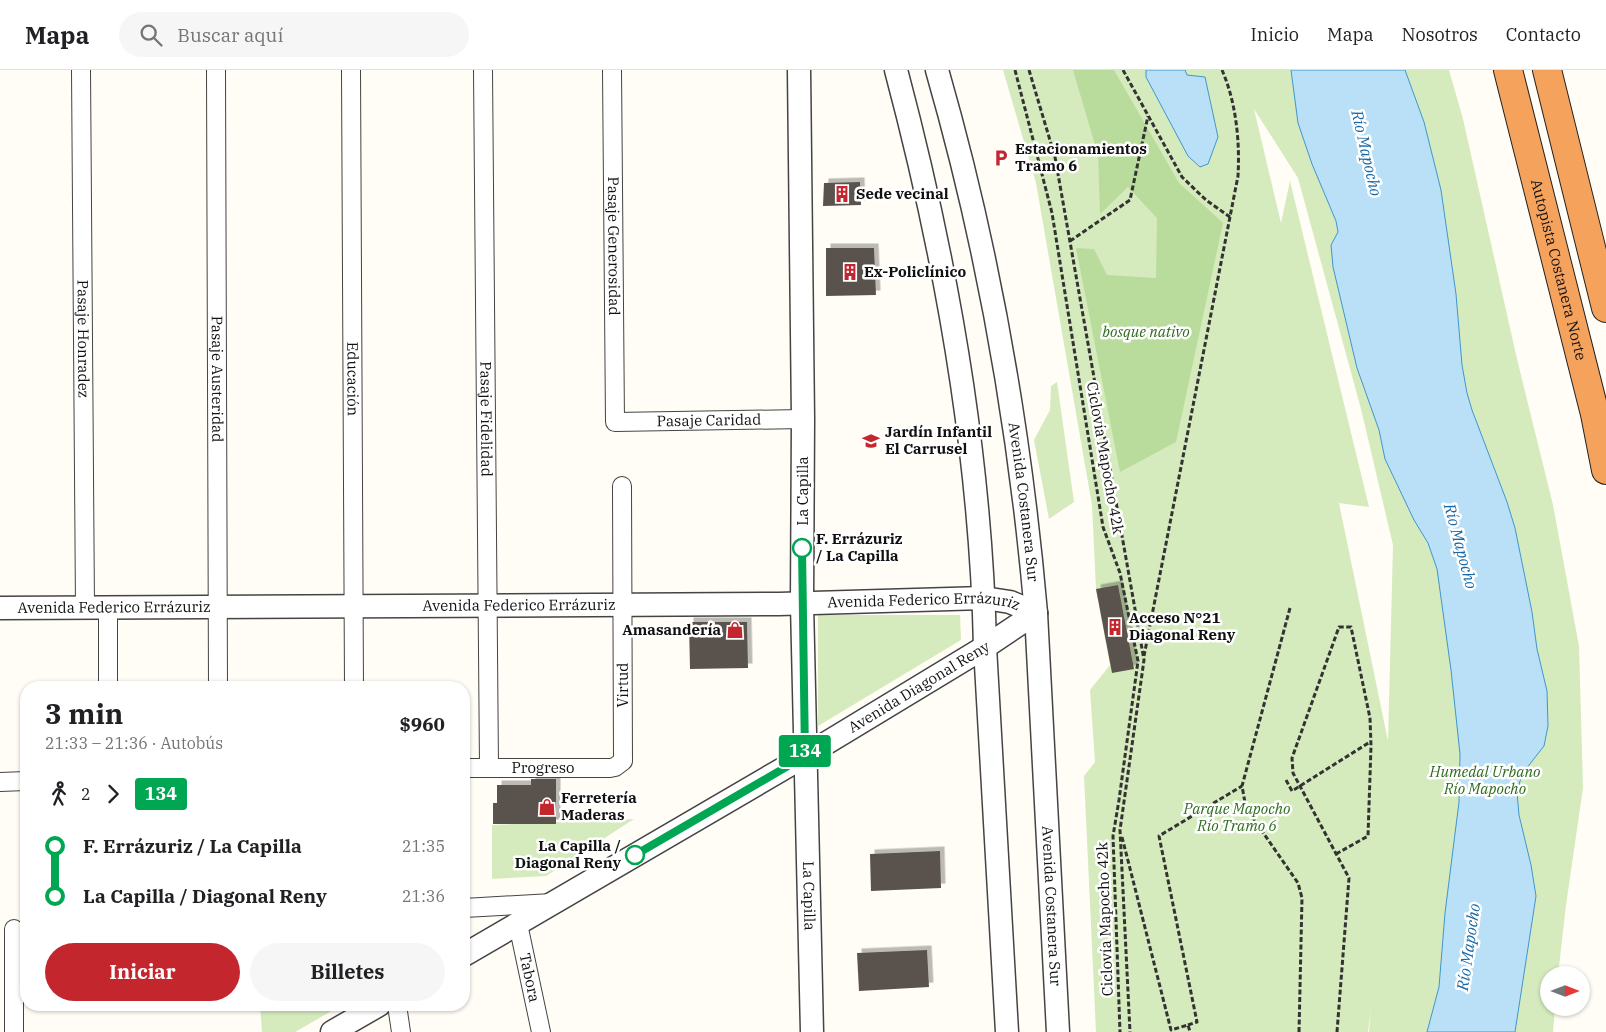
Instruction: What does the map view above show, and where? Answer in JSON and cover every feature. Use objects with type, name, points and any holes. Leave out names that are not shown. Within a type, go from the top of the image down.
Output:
[{"type":"highway","name":"Autopista Costanera Norte","points":[[1508,70],[1595,414],[1606,470]]},
{"type":"highway","points":[[1547,70],[1606,308]]},
{"type":"street","name":"Pasaje Honradez","points":[[81,70],[85,608]]},
{"type":"street","name":"Pasaje Austeridad","points":[[216,70],[218,681]]},
{"type":"street","name":"Educación","points":[[351,70],[354,681]]},
{"type":"street","name":"Pasaje Fidelidad","points":[[483,70],[489,768]]},
{"type":"street","name":"Pasaje Generosidad","points":[[612,70],[615,422]]},
{"type":"street","name":"La Capilla","points":[[800,70],[803,419],[802,604],[812,1032]]},
{"type":"street","points":[[896,70],[931,211],[949,304],[967,416],[984,598],[1006,1032]]},
{"type":"street","name":"Avenida Costanera Sur","points":[[937,70],[956,138],[1001,345],[1030,548],[1036,613],[1058,1032]]},
{"type":"street","name":"Pasaje Caridad","points":[[615,422],[803,419]]},
{"type":"street","points":[[622,486],[623,605]]},
{"type":"street","name":"Avenida Federico Errázuriz","points":[[0,608],[802,604],[984,598],[1010,602],[1036,613]]},
{"type":"street","name":"Virtud","points":[[620,764],[624,756],[623,605]]},
{"type":"street","points":[[108,608],[108,681]]},
{"type":"street","name":"Avenida Diagonal Reny","points":[[470,952],[805,756],[985,647],[1036,613]]},
{"type":"street","name":"Progreso","points":[[470,768],[610,768],[620,764]]},
{"type":"street","points":[[0,782],[20,782]]},
{"type":"street","points":[[470,908],[555,902]]},
{"type":"street","name":"Tabora","points":[[518,924],[541,1032]]},
{"type":"street","points":[[13,929],[14,1032]]},
{"type":"street","points":[[332,1032],[369,1011]]},
{"type":"street","points":[[399,1011],[401,1032]]},
{"type":"path","name":"Ciclovía Mapocho 42k","points":[[1015,70],[1052,213],[1103,527],[1120,573],[1138,660],[1119,800],[1112,836],[1120,1032]]},
{"type":"path","points":[[1029,70],[1055,157],[1144,660]]},
{"type":"path","points":[[1124,70],[1182,177],[1206,200],[1230,217]]},
{"type":"path","points":[[1130,1032],[1120,830],[1144,660],[1238,176],[1238,138],[1228,83],[1222,70]]},
{"type":"path","points":[[1070,241],[1130,200],[1149,115]]},
{"type":"path","points":[[1290,608],[1242,786],[1246,808],[1298,883],[1302,898],[1299,1032]]},
{"type":"path","points":[[1336,854],[1368,836],[1370,718],[1351,627],[1339,627],[1292,758],[1293,773],[1336,854],[1349,878],[1337,1032]]},
{"type":"path","points":[[1286,780],[1292,791],[1370,742]]},
{"type":"path","points":[[1120,830],[1171,1030],[1197,1022],[1159,836],[1242,786]]},
{"type":"path","points":[[1188,1025],[1190,1032]]},
{"type":"green space","points":[[1003,70],[1449,70],[1463,119],[1517,359],[1553,505],[1579,646],[1583,788],[1559,966],[1540,966],[1540,1016],[1554,1016],[1553,1032],[1369,1032],[1371,1010],[1368,1032],[1096,1032],[1084,776],[1095,762],[1090,690],[1110,665],[1096,589],[1092,505],[1036,183]],"holes":[[[1254,109],[1298,178],[1361,409],[1393,545],[1388,741],[1339,503],[1369,507],[1290,181],[1281,223]]]},
{"type":"green space","name":"bosque nativo","points":[[1073,70],[1114,70],[1179,183],[1223,223],[1176,442],[1120,472],[1076,248],[1094,249],[1107,275],[1156,278],[1157,218],[1128,187],[1100,214],[1098,155]]},
{"type":"green space","points":[[1057,382],[1074,502],[1049,519],[1034,440],[1050,410],[1051,386]]},
{"type":"green space","points":[[818,615],[960,615],[961,640],[818,726]]},
{"type":"green space","points":[[634,819],[546,876],[492,879],[492,825]]},
{"type":"green space","points":[[260,1011],[332,1011],[295,1032],[262,1032]]},
{"type":"water","points":[[1146,70],[1185,70],[1187,75],[1205,77],[1218,137],[1208,164],[1200,167],[1188,156],[1146,77]]},
{"type":"water","name":"Río Mapocho","points":[[1291,70],[1405,70],[1424,122],[1441,190],[1456,294],[1462,365],[1467,393],[1515,528],[1532,612],[1537,649],[1547,691],[1548,726],[1544,746],[1522,774],[1517,792],[1519,815],[1536,896],[1515,1032],[1427,1032],[1439,987],[1445,913],[1459,802],[1460,754],[1437,569],[1428,543],[1414,520],[1385,459],[1379,430],[1357,368],[1333,267],[1331,245],[1338,232],[1336,221],[1312,164],[1298,123]]},
{"type":"building","name":"Sede vecinal","points":[[860,182],[861,205],[823,206],[824,183]]},
{"type":"building","name":"Ex-Policlínico","points":[[826,248],[874,248],[876,295],[826,296]]},
{"type":"building","name":"Acceso N°21 Diagonal Reny","points":[[1118,585],[1134,669],[1112,673],[1096,589]]},
{"type":"building","points":[[689,622],[747,622],[748,668],[690,669]]},
{"type":"building","points":[[531,779],[556,779],[556,824],[493,824],[493,803],[497,803],[497,785],[531,785]]},
{"type":"building","points":[[940,851],[941,888],[871,891],[870,854]]},
{"type":"building","points":[[927,950],[929,987],[859,991],[857,953]]},
{"type":"bus line","name":"134","points":[[635,855],[805,756],[802,548]]},
{"type":"place","name":"Estacionamientos Tramo 6","points":[[1001,158]]},
{"type":"place","name":"Sede vecinal","points":[[842,194]]},
{"type":"place","name":"Ex-Policlínico","points":[[850,272]]},
{"type":"place","name":"Jardín Infantil El Carrusel","points":[[871,441]]},
{"type":"place","name":"F. Errázuriz / La Capilla","points":[[802,548]]},
{"type":"place","name":"Acceso N°21 Diagonal Reny","points":[[1115,627]]},
{"type":"place","name":"Amasandería","points":[[735,630]]},
{"type":"place","name":"Ferretería Maderas","points":[[547,807]]},
{"type":"place","name":"La Capilla / Diagonal Reny","points":[[635,855]]},
{"type":"park label","name":"Humedal Urbano Río Mapocho","points":[[1485,780]]},
{"type":"park label","name":"Parque Mapocho Río Tramo 6","points":[[1237,818]]}]
